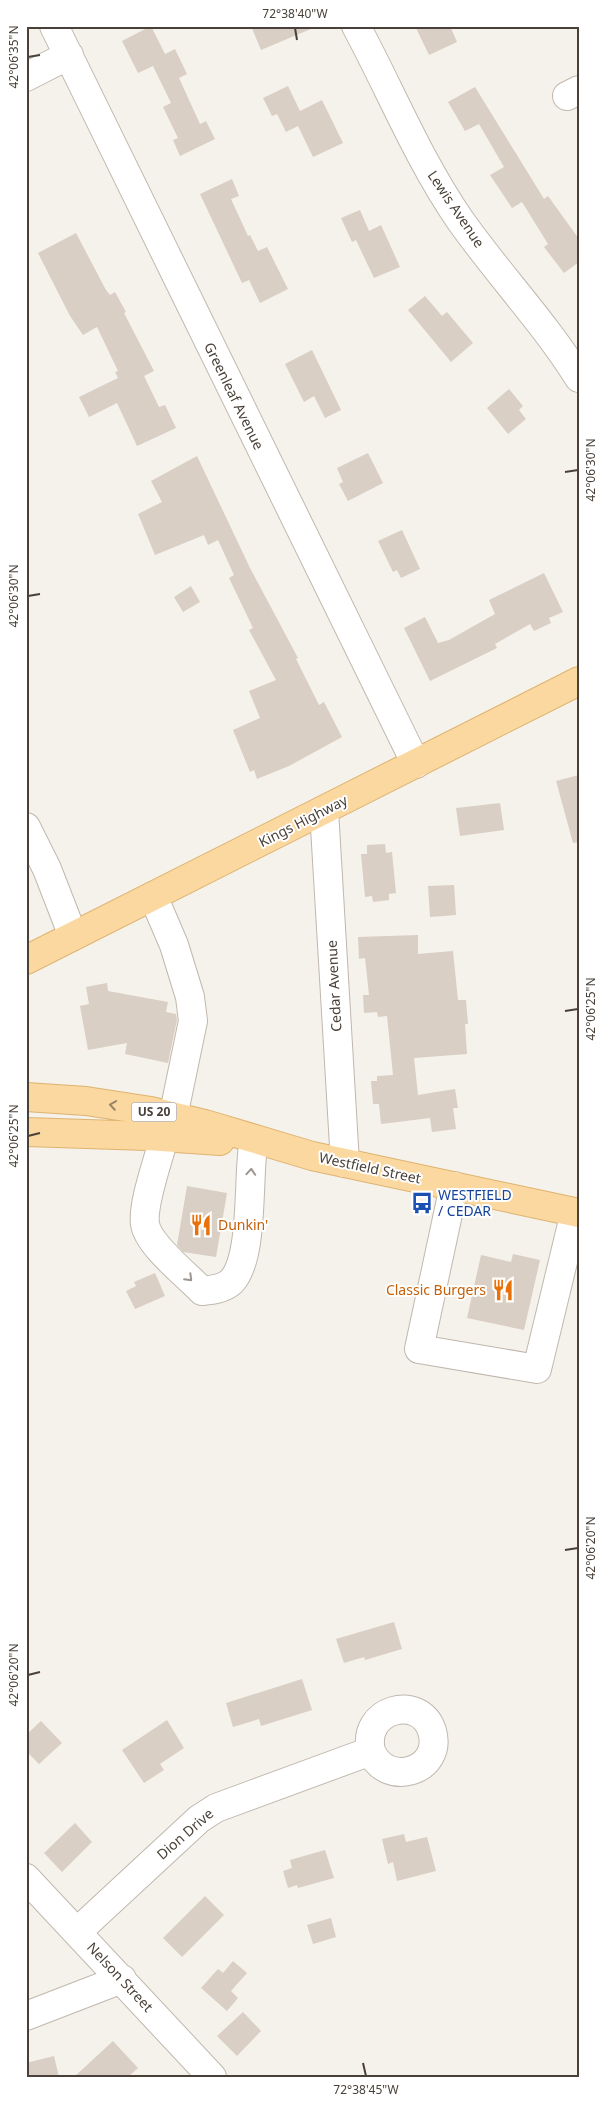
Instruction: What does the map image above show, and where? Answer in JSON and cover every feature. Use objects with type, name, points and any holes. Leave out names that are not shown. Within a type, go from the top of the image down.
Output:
[{"type":"main road","name":"Kings Highway","points":[[26,960],[579,681]]},
{"type":"main road","name":"Westfield Street","points":[[26,1097],[108,1104],[168,1127],[262,1143],[577,1212]]},
{"type":"main road","name":"Westfield Street","points":[[26,1132],[168,1127]]},
{"type":"street","name":"Greenleaf Avenue","points":[[54,26],[152,230],[416,764]]},
{"type":"street","name":"Lewis Avenue","points":[[356,26],[418,151],[460,220],[560,348],[579,378]]},
{"type":"street","points":[[26,77],[69,55]]},
{"type":"street","name":"Cedar Avenue","points":[[324,810],[345,1162]]},
{"type":"street","points":[[26,827],[47,869],[73,936]]},
{"type":"street","points":[[153,896],[174,945],[190,997],[193,1021],[146,1209],[145,1225],[154,1243],[202,1291],[215,1290],[230,1283],[239,1271],[246,1244],[262,1143]]},
{"type":"street","points":[[454,1186],[419,1348],[537,1369],[577,1212]]},
{"type":"street","name":"Dion Drive","points":[[77,1932],[199,1819],[216,1808],[234,1799],[371,1751]]},
{"type":"street","name":"Nelson Street","points":[[26,1878],[212,2077]]},
{"type":"street","points":[[26,2016],[122,1979]]},
{"type":"building","points":[[151,26],[165,54],[175,49],[187,74],[179,78],[200,124],[206,121],[215,139],[180,156],[173,140],[178,138],[163,107],[171,103],[153,66],[138,73],[122,41]]},
{"type":"building","points":[[251,26],[318,26],[261,50]]},
{"type":"building","points":[[415,26],[450,26],[457,42],[429,55]]},
{"type":"building","points":[[288,86],[300,111],[322,100],[343,143],[313,157],[298,126],[286,132],[277,114],[272,116],[263,98]]},
{"type":"building","points":[[475,87],[544,199],[548,196],[579,239],[579,262],[564,273],[544,247],[548,244],[522,202],[512,208],[490,175],[504,167],[479,124],[465,131],[448,102]]},
{"type":"building","points":[[232,179],[239,196],[231,199],[248,236],[250,235],[258,251],[267,247],[288,289],[260,303],[249,280],[242,283],[200,194]]},
{"type":"building","points":[[360,210],[369,231],[381,225],[400,267],[374,278],[356,240],[352,242],[341,218]]},
{"type":"building","points":[[76,233],[106,290],[110,295],[115,292],[126,312],[124,313],[154,371],[144,376],[159,407],[165,405],[176,428],[137,446],[117,403],[89,417],[79,397],[118,378],[115,372],[118,371],[97,327],[83,335],[70,316],[38,253]]},
{"type":"building","points":[[425,296],[442,316],[447,312],[473,343],[451,362],[408,310]]},
{"type":"building","points":[[312,350],[341,410],[325,418],[314,396],[304,402],[285,364]]},
{"type":"building","points":[[509,389],[523,406],[519,410],[526,419],[508,434],[487,408]]},
{"type":"building","points":[[368,453],[383,483],[348,501],[339,484],[343,482],[337,468]]},
{"type":"building","points":[[197,456],[250,568],[298,658],[296,659],[319,705],[324,702],[342,737],[289,766],[257,779],[254,770],[250,772],[233,730],[260,718],[249,691],[276,680],[249,630],[253,628],[229,578],[234,575],[218,540],[208,545],[204,535],[155,555],[138,514],[162,502],[151,481]]},
{"type":"building","points":[[402,530],[420,569],[401,578],[397,570],[393,572],[378,541]]},
{"type":"building","points":[[544,573],[563,612],[549,618],[551,623],[534,631],[530,624],[495,644],[497,648],[430,681],[404,628],[425,617],[438,643],[449,640],[495,614],[489,600]]},
{"type":"building","points":[[191,586],[200,602],[183,612],[174,597]]},
{"type":"building","points":[[579,775],[579,842],[573,843],[556,781]]},
{"type":"building","points":[[500,803],[504,830],[460,836],[456,808]]},
{"type":"building","points":[[385,844],[386,853],[392,852],[396,893],[389,894],[389,900],[373,902],[372,896],[365,897],[361,854],[367,854],[367,845]]},
{"type":"building","points":[[454,885],[456,915],[430,917],[428,886]]},
{"type":"building","points":[[418,935],[418,954],[453,951],[458,1000],[466,1000],[468,1024],[465,1024],[467,1054],[414,1058],[418,1095],[455,1089],[458,1108],[453,1108],[456,1129],[432,1132],[430,1118],[381,1124],[379,1104],[373,1104],[371,1081],[377,1081],[377,1076],[393,1075],[387,1016],[378,1017],[377,1012],[364,1013],[363,995],[369,995],[365,958],[359,959],[358,937]]},
{"type":"building","points":[[107,983],[108,991],[168,1002],[166,1012],[176,1014],[177,1020],[168,1063],[125,1054],[127,1043],[88,1050],[80,1006],[89,1004],[86,987]]},
{"type":"building","name":"Dunkin'","points":[[187,1186],[227,1193],[216,1257],[183,1252],[177,1245]]},
{"type":"building","name":"Classic Burgers","points":[[513,1254],[540,1260],[524,1330],[467,1318],[481,1255],[511,1262]]},
{"type":"building","points":[[155,1273],[165,1296],[135,1309],[126,1291],[136,1286],[134,1282]]},
{"type":"building","points":[[394,1622],[402,1649],[365,1660],[364,1657],[344,1663],[336,1639]]},
{"type":"building","points":[[302,1679],[312,1710],[261,1726],[259,1719],[233,1727],[226,1703]]},
{"type":"building","points":[[167,1720],[184,1748],[160,1764],[164,1770],[144,1783],[122,1750]]},
{"type":"building","points":[[41,1721],[62,1743],[39,1764],[26,1751],[26,1735]]},
{"type":"building","points":[[75,1823],[92,1842],[62,1872],[44,1853]]},
{"type":"building","points":[[404,1834],[406,1842],[427,1837],[436,1871],[397,1881],[393,1862],[388,1864],[382,1839]]},
{"type":"building","points":[[325,1850],[334,1878],[298,1888],[297,1885],[288,1888],[283,1871],[292,1868],[290,1860]]},
{"type":"building","points":[[205,1896],[224,1915],[182,1957],[163,1938]]},
{"type":"building","points":[[331,1918],[336,1937],[313,1944],[307,1925]]},
{"type":"building","points":[[233,1961],[247,1973],[231,1991],[238,1998],[227,2011],[201,1988],[218,1969],[223,1973]]},
{"type":"building","points":[[243,2012],[261,2031],[237,2056],[217,2036]]},
{"type":"building","points":[[113,2041],[138,2068],[128,2077],[74,2077]]},
{"type":"building","points":[[54,2056],[59,2077],[26,2077],[26,2063]]},
{"type":"place","name":"WESTFIELD / CEDAR","points":[[422,1203]]},
{"type":"place","name":"Dunkin'","points":[[201,1225]]},
{"type":"place","name":"Classic Burgers","points":[[503,1290]]}]
